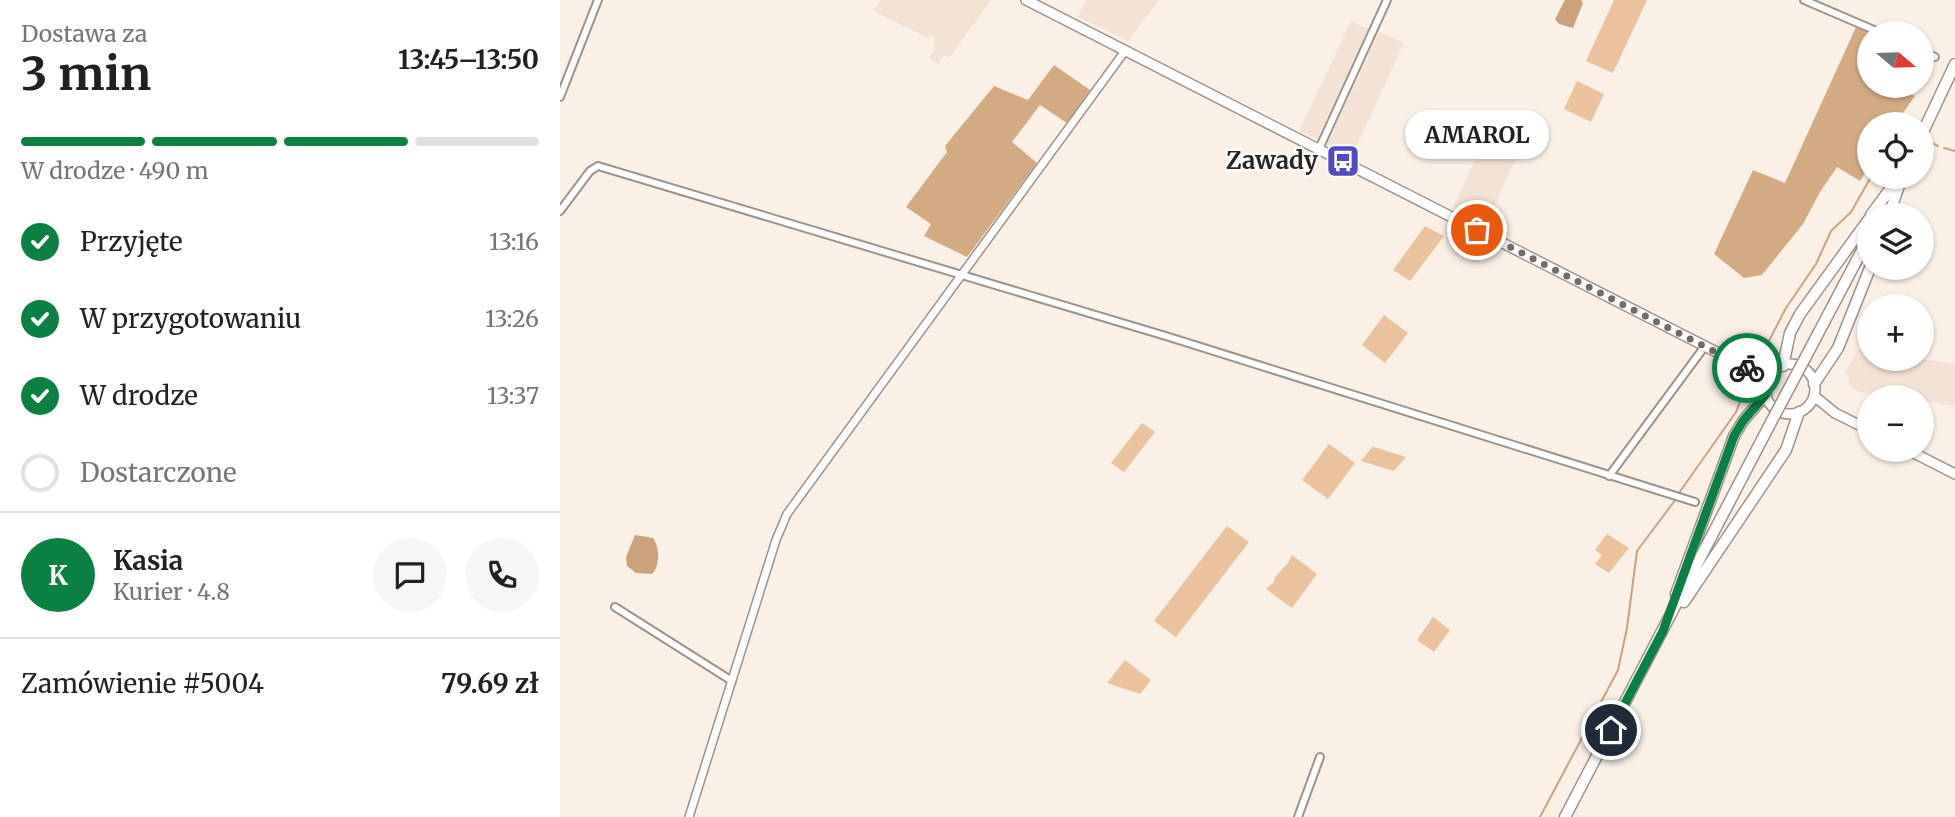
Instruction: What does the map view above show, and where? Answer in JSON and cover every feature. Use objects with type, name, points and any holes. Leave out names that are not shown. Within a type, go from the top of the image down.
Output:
[{"type":"main road","points":[[1026,0],[1740,364],[1762,380],[1776,410],[1787,414],[1799,412],[1809,406],[1814,396],[1814,384],[1805,370],[1798,366],[1766,372],[1740,364]]},
{"type":"main road","points":[[1932,112],[1955,64]]},
{"type":"main road","points":[[1881,203],[1892,189]]},
{"type":"main road","points":[[1663,631],[1734,436],[1778,368],[1800,314],[1857,235]]},
{"type":"main road","points":[[1565,817],[1857,260]]},
{"type":"main road","points":[[1814,384],[1838,348],[1866,280]]},
{"type":"main road","points":[[1814,396],[1835,412],[1857,424]]},
{"type":"main road","points":[[1809,406],[1835,412]]},
{"type":"main road","points":[[1663,631],[1781,457],[1799,412]]},
{"type":"main road","points":[[1932,462],[1955,474]]},
{"type":"street","points":[[560,97],[598,0]]},
{"type":"street","points":[[1319,149],[1387,0]]},
{"type":"street","points":[[1804,0],[1857,23]]},
{"type":"street","points":[[689,817],[787,514],[1125,51]]},
{"type":"street","points":[[560,211],[590,171],[598,166],[1349,392],[1695,502]]},
{"type":"street","points":[[1609,475],[1705,346]]},
{"type":"street","points":[[615,607],[732,681]]},
{"type":"street","points":[[1298,817],[1320,757]]},
{"type":"shaded area","points":[[881,0],[991,0],[949,58],[944,55],[938,64],[929,58],[936,48],[935,38],[930,35],[928,38],[873,11]]},
{"type":"shaded area","points":[[1086,0],[1159,0],[1128,41],[1078,17]]},
{"type":"shaded area","points":[[1565,0],[1581,0],[1583,3],[1573,28],[1559,24],[1555,19]]},
{"type":"shaded area","points":[[1614,0],[1647,0],[1613,73],[1586,61]]},
{"type":"shaded area","points":[[1351,21],[1368,29],[1317,139],[1299,131]]},
{"type":"shaded area","points":[[1856,27],[1857,98],[1914,98],[1904,112],[1857,112],[1857,179],[1837,167],[1803,224],[1762,275],[1744,278],[1714,254],[1753,170],[1785,183]]},
{"type":"shaded area","points":[[1379,32],[1404,43],[1352,156],[1327,145]]},
{"type":"shaded area","points":[[1054,65],[1090,90],[1067,123],[1040,105],[1012,142],[1037,163],[967,257],[924,236],[931,224],[906,207],[947,152],[945,146],[994,86],[1028,100]]},
{"type":"shaded area","points":[[1577,81],[1604,94],[1591,122],[1564,109]]},
{"type":"shaded area","points":[[1481,146],[1515,160],[1487,222],[1454,207]]},
{"type":"shaded area","points":[[1425,226],[1444,236],[1410,281],[1393,270]]},
{"type":"shaded area","points":[[1384,315],[1408,333],[1385,363],[1362,345]]},
{"type":"shaded area","points":[[1857,350],[1857,371],[1934,371],[1934,361],[1955,364],[1955,406],[1934,403],[1934,385],[1857,385],[1857,391],[1851,388],[1846,372]]},
{"type":"shaded area","points":[[1142,423],[1155,432],[1124,472],[1111,463]]},
{"type":"shaded area","points":[[1329,444],[1355,463],[1328,499],[1302,480]]},
{"type":"shaded area","points":[[1373,446],[1406,457],[1394,471],[1361,461]]},
{"type":"shaded area","points":[[1227,526],[1249,542],[1176,637],[1154,621]]},
{"type":"shaded area","points":[[1607,534],[1629,548],[1609,573],[1595,564],[1602,555],[1595,550]]},
{"type":"shaded area","points":[[635,535],[653,538],[655,542],[658,562],[652,574],[636,573],[627,566],[626,557]]},
{"type":"shaded area","points":[[1292,555],[1317,574],[1292,608],[1266,589],[1274,582]]},
{"type":"shaded area","points":[[1433,617],[1450,630],[1434,652],[1417,640]]},
{"type":"shaded area","points":[[1125,660],[1151,680],[1140,694],[1107,683]]},
{"type":"waterway","points":[[1934,144],[1938,146]]},
{"type":"waterway","points":[[1944,148],[1955,151]]},
{"type":"waterway","points":[[1759,360],[1786,308],[1816,264],[1831,231],[1851,212],[1864,189]]},
{"type":"waterway","points":[[1679,493],[1736,412],[1750,376]]},
{"type":"waterway","points":[[1540,817],[1618,670],[1627,628],[1637,551],[1676,499]]},
{"type":"way so far","points":[[1477,230],[1747,368]]},
{"type":"place","name":"Zawady","points":[[1343,161]]},
{"type":"place","name":"AMAROL","points":[[1477,230]]},
{"type":"route","points":[[1611,730],[1663,631],[1734,436],[1766,394],[1762,380],[1747,368]]}]
